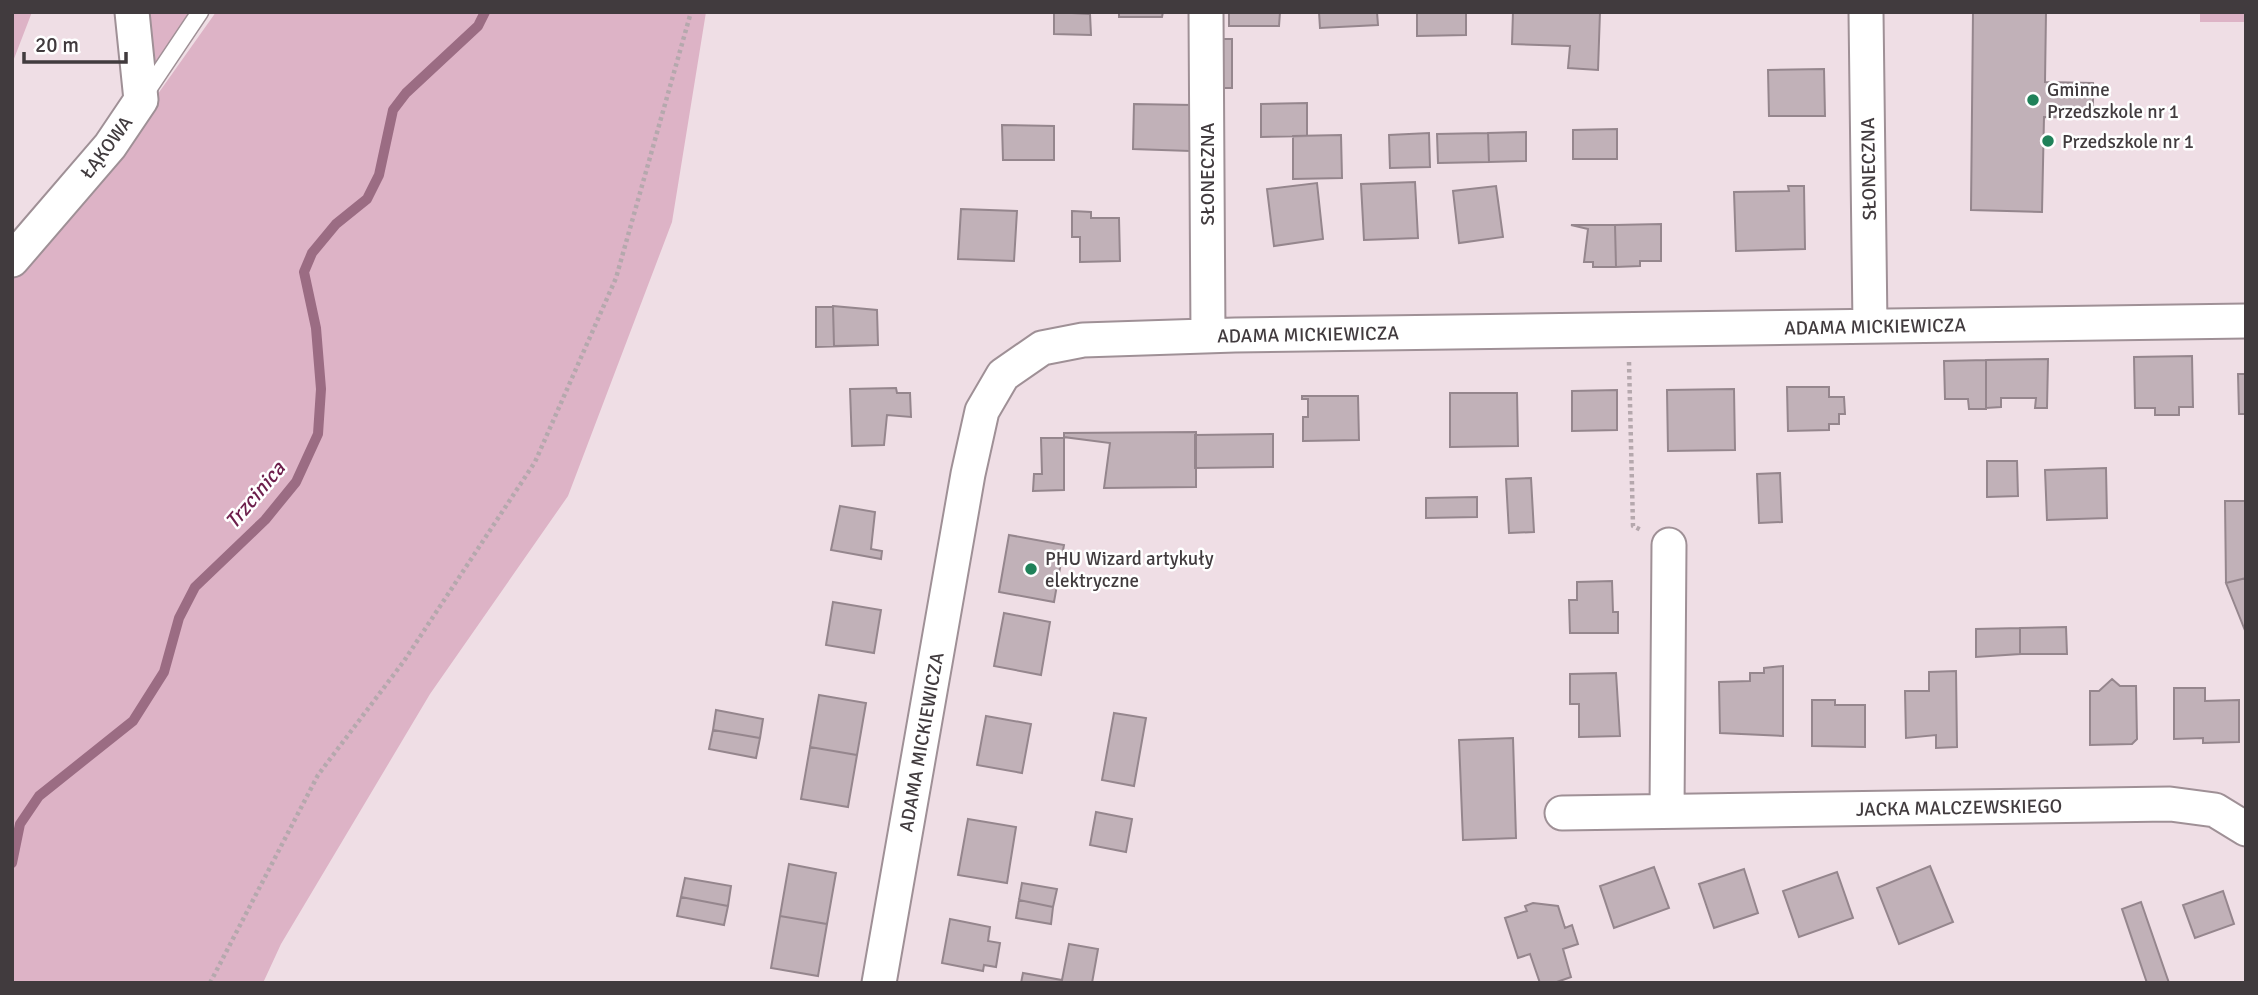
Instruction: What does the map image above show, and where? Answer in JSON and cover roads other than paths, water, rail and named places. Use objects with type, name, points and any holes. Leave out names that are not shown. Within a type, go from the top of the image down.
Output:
[{"type":"street","name":"ŁĄKOWA","points":[[12,260],[110,146],[141,100],[132,12]]},
{"type":"street","name":"SŁONECZNA","points":[[1206,12],[1208,336]]},
{"type":"street","name":"SŁONECZNA","points":[[1866,12],[1870,326]]},
{"type":"street","name":"ADAMA MICKIEWICZA","points":[[879,983],[968,474],[982,411],[1003,375],[1042,348],[1083,340],[1208,336],[2246,321]]},
{"type":"street","points":[[1667,811],[1669,545]]},
{"type":"street","name":"JACKA MALCZEWSKIEGO","points":[[1562,813],[2170,803],[2215,810],[2246,828]]},
{"type":"lane","points":[[141,100],[200,12]]},
{"type":"waterway","name":"Trzcinica","points":[[12,863],[20,824],[39,796],[133,721],[164,672],[179,618],[195,587],[265,520],[296,482],[318,434],[321,389],[316,328],[304,272],[312,253],[336,224],[367,199],[379,175],[393,110],[406,93],[478,26],[485,12]]},
{"type":"place","name":"Gminne Przedszkole nr 1","points":[[2033,100]]},
{"type":"place","name":"Przedszkole nr 1","points":[[2048,141]]},
{"type":"place","name":"PHU Wizard artykuły elektryczne","points":[[1031,569]]}]
